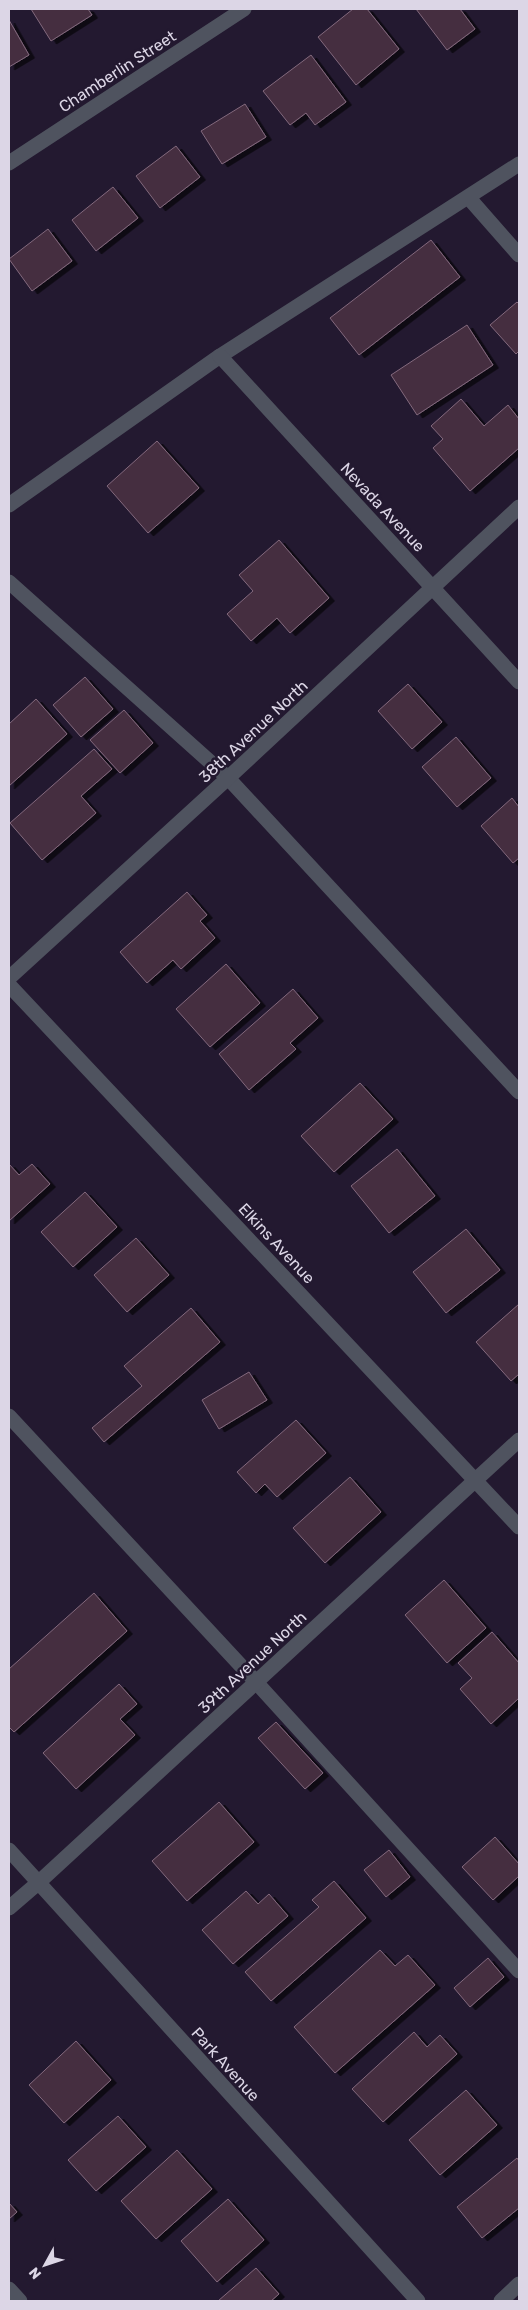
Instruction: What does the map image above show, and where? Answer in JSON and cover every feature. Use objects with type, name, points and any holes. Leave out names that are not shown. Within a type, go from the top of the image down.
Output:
[{"type":"street","name":"Chamberlin Street","points":[[9,163],[244,9]]},
{"type":"street","points":[[9,505],[220,356],[519,164]]},
{"type":"street","points":[[468,197],[519,255]]},
{"type":"street","name":"Nevada Avenue","points":[[220,356],[519,682]]},
{"type":"street","name":"38th Avenue North","points":[[9,978],[434,588],[519,507]]},
{"type":"street","points":[[9,582],[228,778],[519,1092]]},
{"type":"street","name":"Elkins Avenue","points":[[9,985],[519,1527]]},
{"type":"street","points":[[9,1416],[256,1682],[519,1971]]},
{"type":"street","name":"39th Avenue North","points":[[9,1908],[519,1440]]},
{"type":"street","name":"Park Avenue","points":[[9,1850],[418,2301]]},
{"type":"street","points":[[501,2301],[519,2284]]},
{"type":"street","points":[[9,2289],[20,2301]]},
{"type":"building","points":[[31,9],[88,9],[92,15],[51,41]]},
{"type":"building","points":[[353,9],[367,9],[399,49],[356,85],[318,37]]},
{"type":"building","points":[[416,9],[460,9],[475,29],[447,50]]},
{"type":"building","points":[[9,20],[29,55],[9,67]]},
{"type":"building","points":[[311,55],[346,102],[315,125],[306,113],[290,125],[263,91]]},
{"type":"building","points":[[245,104],[266,137],[222,164],[201,131]]},
{"type":"building","points":[[176,146],[200,177],[160,208],[136,176]]},
{"type":"building","points":[[113,187],[138,218],[96,251],[72,220]]},
{"type":"building","points":[[48,229],[72,261],[32,291],[9,259]]},
{"type":"building","points":[[431,240],[460,277],[359,355],[330,318]]},
{"type":"building","points":[[517,302],[519,304],[519,351],[516,354],[490,325]]},
{"type":"building","points":[[467,325],[493,365],[417,415],[391,375]]},
{"type":"building","points":[[461,399],[484,426],[508,405],[519,419],[519,448],[470,491],[433,448],[443,439],[431,426]]},
{"type":"building","points":[[157,441],[199,488],[148,533],[107,486]]},
{"type":"building","points":[[279,540],[329,598],[290,633],[277,618],[251,641],[227,614],[253,591],[239,575]]},
{"type":"building","points":[[85,677],[113,709],[81,737],[53,705]]},
{"type":"building","points":[[408,684],[442,722],[412,749],[378,711]]},
{"type":"building","points":[[36,699],[67,734],[9,786],[9,724]]},
{"type":"building","points":[[124,710],[153,743],[120,773],[90,740]]},
{"type":"building","points":[[456,737],[491,778],[457,807],[422,767]]},
{"type":"building","points":[[94,749],[112,769],[81,796],[96,813],[42,860],[10,823]]},
{"type":"building","points":[[512,798],[519,807],[519,858],[513,863],[481,826]]},
{"type":"building","points":[[187,892],[207,915],[200,921],[215,938],[181,969],[173,960],[147,983],[120,952]]},
{"type":"building","points":[[226,964],[260,1003],[210,1047],[176,1009]]},
{"type":"building","points":[[293,989],[318,1018],[290,1043],[296,1049],[249,1090],[219,1054]]},
{"type":"building","points":[[360,1083],[393,1119],[334,1172],[301,1136]]},
{"type":"building","points":[[397,1149],[435,1196],[389,1233],[351,1186]]},
{"type":"building","points":[[9,1164],[19,1175],[32,1164],[50,1184],[9,1221]]},
{"type":"building","points":[[85,1192],[117,1227],[73,1267],[41,1232]]},
{"type":"building","points":[[466,1229],[500,1270],[446,1313],[413,1272]]},
{"type":"building","points":[[136,1238],[169,1275],[127,1312],[94,1275]]},
{"type":"building","points":[[519,1304],[519,1374],[511,1381],[476,1342]]},
{"type":"building","points":[[191,1308],[220,1342],[104,1442],[92,1428],[142,1386],[124,1366]]},
{"type":"building","points":[[249,1372],[267,1400],[219,1429],[202,1400]]},
{"type":"building","points":[[296,1420],[326,1453],[277,1497],[265,1484],[256,1493],[237,1472]]},
{"type":"building","points":[[350,1477],[381,1512],[325,1563],[293,1528]]},
{"type":"building","points":[[444,1580],[486,1628],[447,1663],[405,1615]]},
{"type":"building","points":[[94,1593],[127,1631],[14,1732],[9,1727],[9,1669]]},
{"type":"building","points":[[492,1632],[519,1663],[519,1698],[491,1724],[460,1689],[472,1678],[458,1663]]},
{"type":"building","points":[[119,1684],[137,1704],[120,1719],[135,1735],[76,1789],[43,1753]]},
{"type":"building","points":[[276,1722],[323,1773],[305,1789],[258,1738]]},
{"type":"building","points":[[219,1802],[254,1842],[187,1901],[152,1861]]},
{"type":"building","points":[[495,1837],[519,1864],[519,1876],[493,1900],[462,1867]]},
{"type":"building","points":[[389,1850],[410,1877],[386,1897],[364,1870]]},
{"type":"building","points":[[334,1881],[366,1918],[271,2001],[245,1972],[319,1907],[312,1900]]},
{"type":"building","points":[[246,1891],[258,1904],[269,1894],[288,1916],[233,1964],[202,1930]]},
{"type":"building","points":[[380,1950],[395,1966],[408,1955],[435,1985],[335,2073],[294,2027]]},
{"type":"building","points":[[488,1958],[504,1977],[470,2007],[454,1988]]},
{"type":"building","points":[[414,2032],[427,2047],[440,2035],[457,2054],[383,2122],[352,2089]]},
{"type":"building","points":[[76,2041],[111,2080],[64,2123],[29,2085]]},
{"type":"building","points":[[466,2090],[497,2125],[440,2175],[409,2140]]},
{"type":"building","points":[[118,2116],[146,2147],[96,2191],[68,2160]]},
{"type":"building","points":[[177,2150],[212,2189],[156,2239],[121,2201]]},
{"type":"building","points":[[517,2158],[519,2161],[519,2208],[482,2238],[457,2207]]},
{"type":"building","points":[[228,2199],[264,2240],[217,2282],[181,2241]]},
{"type":"building","points":[[9,2203],[17,2212],[9,2219]]},
{"type":"building","points":[[256,2268],[279,2294],[271,2301],[218,2301]]}]
